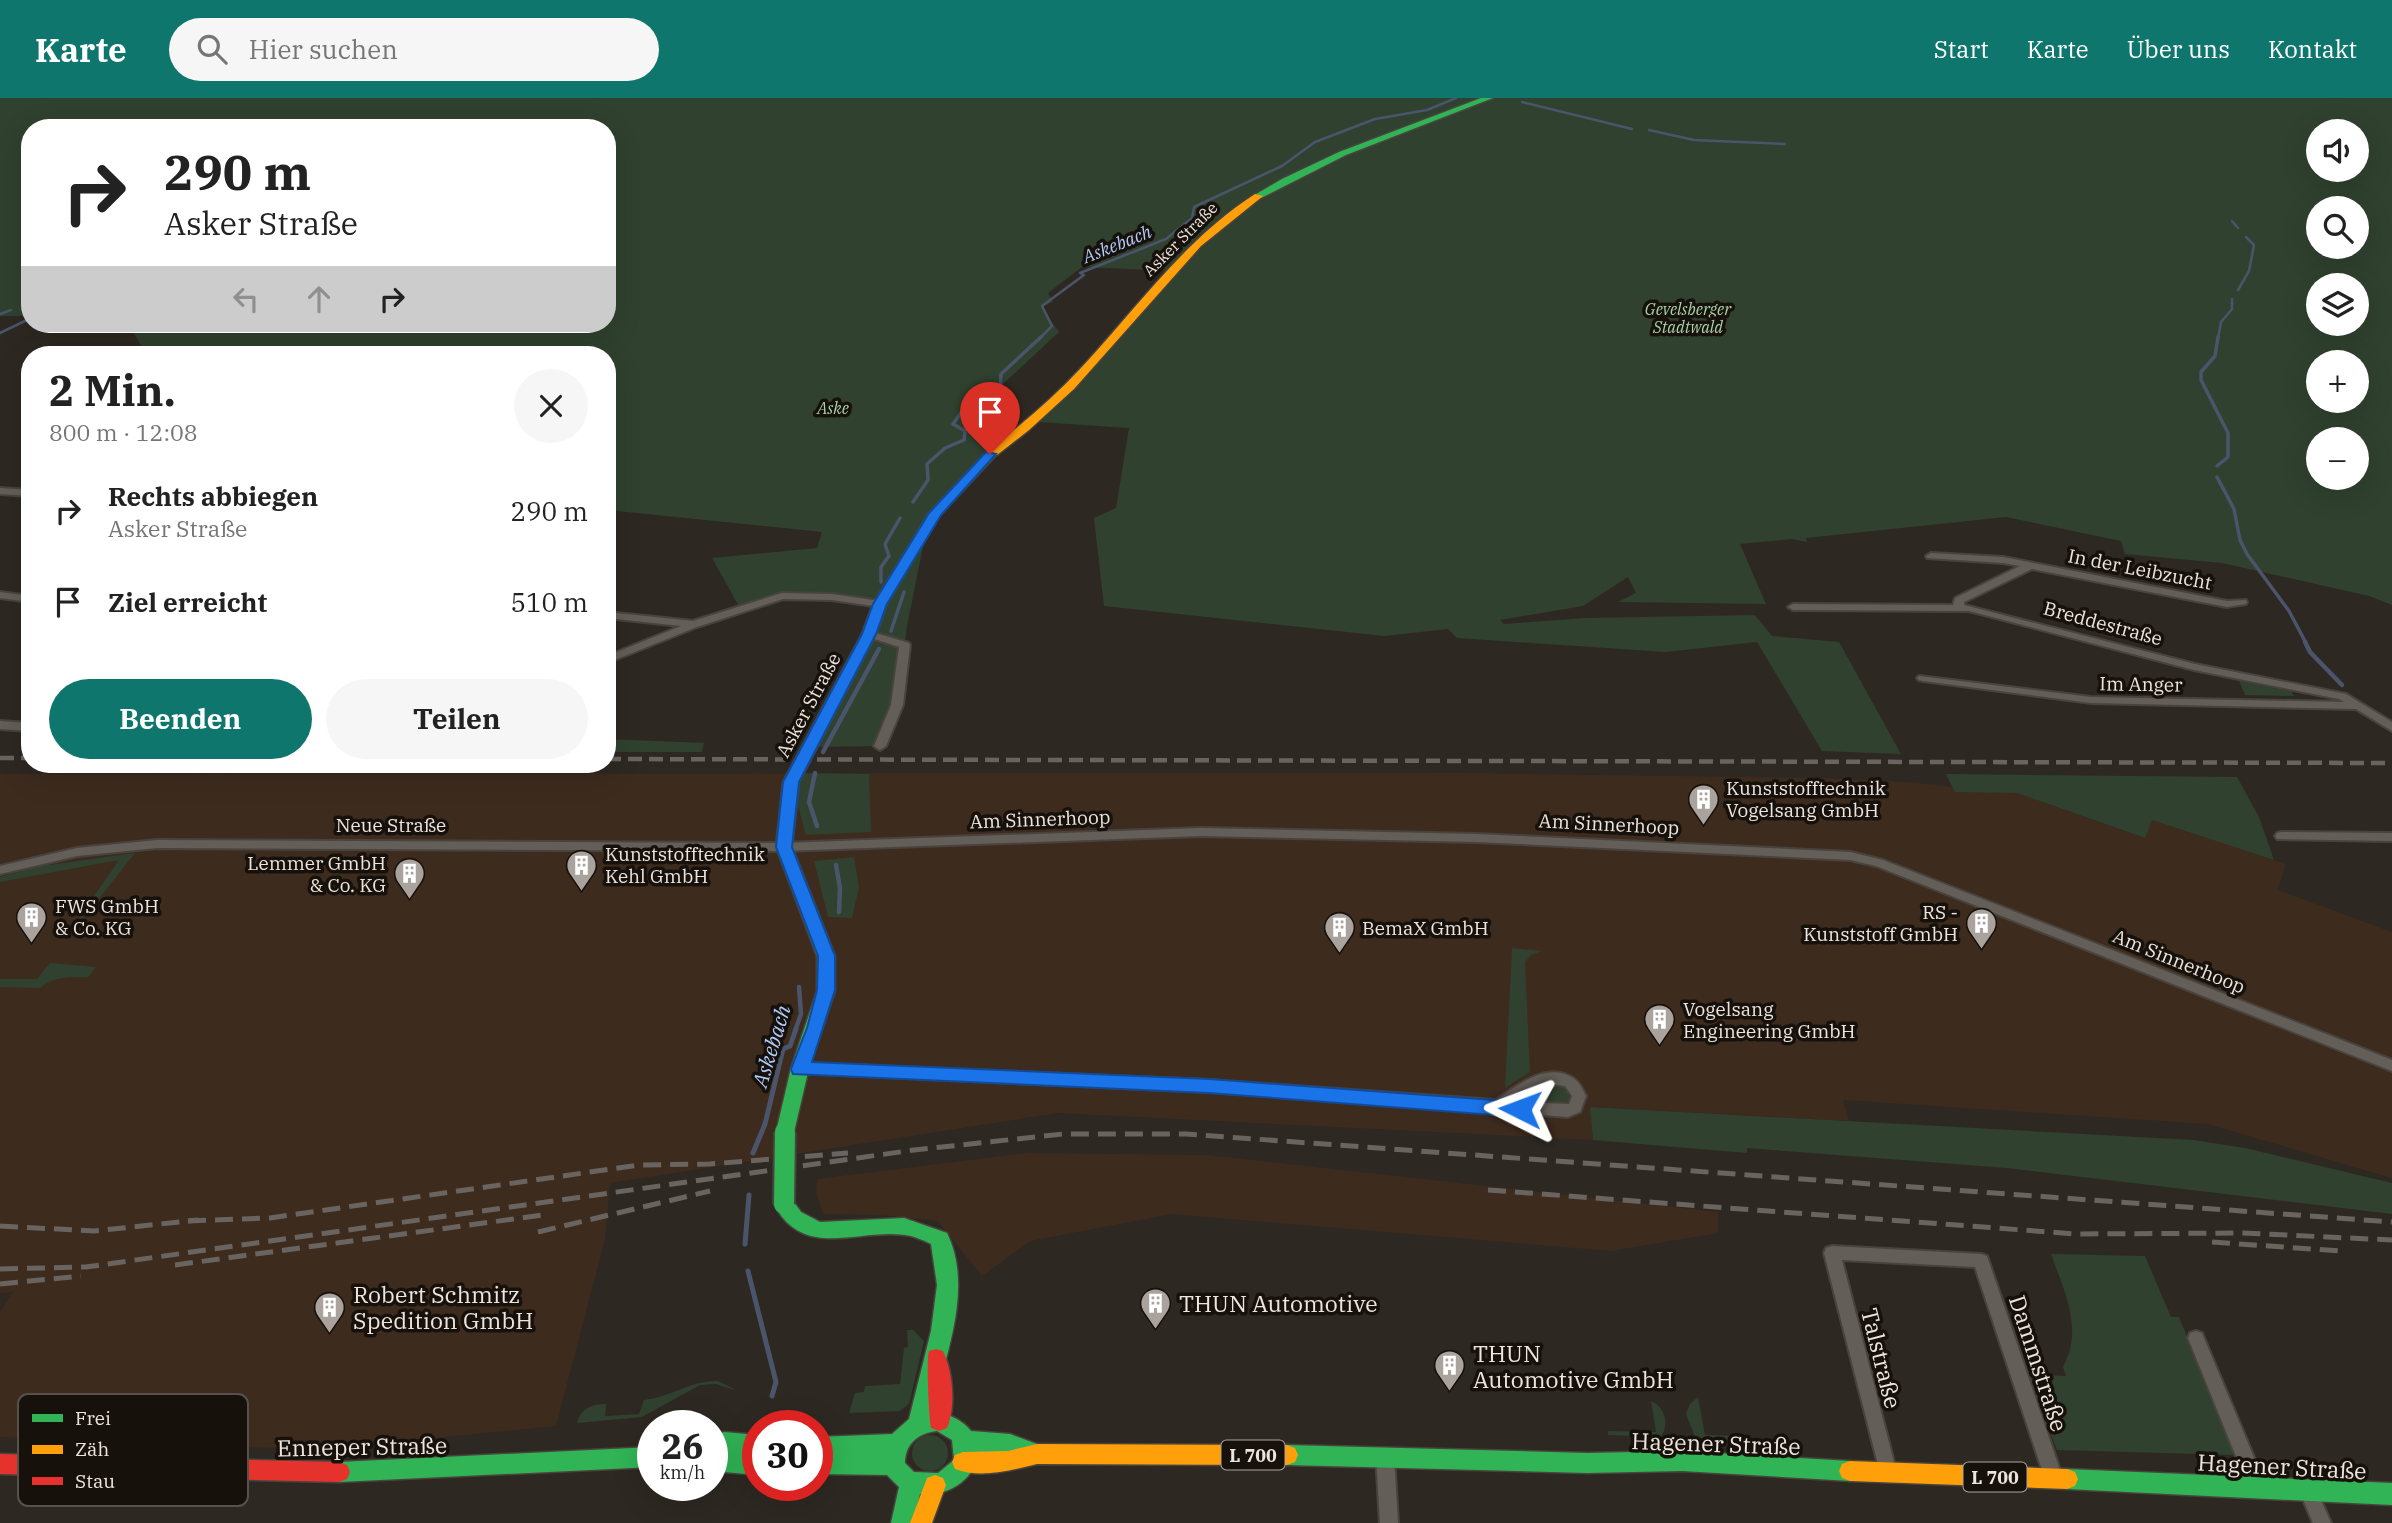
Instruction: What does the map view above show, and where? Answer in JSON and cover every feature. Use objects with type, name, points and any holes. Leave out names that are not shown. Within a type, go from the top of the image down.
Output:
[{"type":"street","name":"Asker Straße","points":[[919,1423],[923,1391],[936,1358],[949,1262],[940,1239],[922,1230],[900,1226],[827,1231],[799,1225],[788,1216],[784,1204],[785,1132],[800,1069],[816,1028],[826,990],[826,956],[784,847],[791,782],[869,634],[880,604],[935,513],[961,482],[990,454],[1023,431],[1108,345],[1162,279],[1225,216],[1292,176],[1382,136],[1489,98]]},
{"type":"street","points":[[0,491],[21,493]]},
{"type":"street","name":"In der Leibzucht","points":[[1931,556],[2003,560],[2227,604],[2242,601]]},
{"type":"street","points":[[1958,607],[1959,600],[2031,565]]},
{"type":"street","points":[[0,594],[21,598]]},
{"type":"street","points":[[616,656],[694,625],[782,596],[832,597],[880,604]]},
{"type":"street","name":"Breddestraße","points":[[1793,607],[1958,607],[2194,667],[2342,696],[2361,705],[2392,727]]},
{"type":"street","points":[[616,616],[694,625]]},
{"type":"street","points":[[869,634],[905,645],[897,705],[880,746]]},
{"type":"street","name":"Im Anger","points":[[1923,678],[2091,701],[2361,705]]},
{"type":"street","points":[[0,725],[21,726]]},
{"type":"street","name":"Am Sinnerhoop","points":[[784,847],[1201,832],[1331,833],[1850,856],[1879,863],[2392,1066]]},
{"type":"street","points":[[2281,836],[2392,837]]},
{"type":"street","name":"Neue Straße","points":[[0,870],[77,852],[158,844],[784,847]]},
{"type":"street","points":[[800,1069],[1209,1086],[1496,1108],[1568,1111],[1575,1108],[1579,1096],[1570,1082],[1549,1077],[1533,1083],[1496,1108]]},
{"type":"street","name":"Talstraße","points":[[1888,1474],[1832,1253],[1981,1261]]},
{"type":"street","name":"Dammstraße","points":[[1981,1261],[2054,1479]]},
{"type":"street","points":[[2196,1338],[2257,1486]]},
{"type":"street","name":"Asker Straße","points":[[936,1358],[941,1391],[939,1421]]},
{"type":"street","points":[[939,1421],[955,1428],[964,1441],[963,1462],[947,1480],[935,1485],[911,1483],[901,1475],[895,1465],[897,1444],[902,1435],[919,1423],[939,1421]]},
{"type":"street","name":"Hagener Straße","points":[[964,1441],[1010,1444],[1037,1454]]},
{"type":"street","points":[[833,1446],[897,1444]]},
{"type":"street","name":"Hagener Straße","points":[[963,1462],[1008,1461],[1037,1454],[1385,1456],[1587,1463],[1682,1461],[1888,1474],[2257,1486],[2392,1494]]},
{"type":"street","points":[[1385,1456],[1389,1523]]},
{"type":"street","name":"Enneper Straße","points":[[248,1470],[360,1472],[637,1458]]},
{"type":"street","name":"Enneper Straße","points":[[0,1464],[18,1464]]},
{"type":"street","points":[[833,1464],[895,1465]]},
{"type":"street","points":[[902,1523],[911,1483]]},
{"type":"street","points":[[921,1523],[935,1485]]},
{"type":"street","points":[[2308,1490],[2322,1523]]},
{"type":"shaded area","points":[[1458,773],[1819,778],[1906,782],[2017,793],[2144,838],[2152,820],[2286,864],[2278,890],[2392,932],[2392,1178],[2208,1124],[1843,1100],[1849,1121],[1591,1107],[1593,1140],[1058,1113],[610,1183],[605,1239],[556,1426],[324,1449],[248,1447],[248,1394],[18,1394],[18,1438],[0,1437],[0,1312],[13,1292],[0,1293],[0,774]]},
{"type":"shaded area","points":[[1026,1153],[1207,1155],[1718,1212],[1718,1233],[1611,1251],[1172,1214],[1030,1241],[982,1276],[938,1221],[881,1215],[823,1214],[816,1192],[817,1179]]},
{"type":"green space","points":[[0,98],[2392,98],[2392,605],[2369,596],[2222,563],[2125,554],[2121,541],[2006,517],[1806,538],[1807,542],[1792,539],[1740,544],[1766,604],[1618,602],[1636,593],[1628,577],[1583,606],[1500,620],[1504,624],[1585,618],[1755,615],[1772,636],[1839,642],[1901,754],[1822,751],[1757,642],[1665,652],[1457,638],[1448,629],[1384,636],[1104,606],[1094,518],[1116,508],[1129,428],[1038,422],[1111,348],[1174,271],[1082,267],[1048,293],[1053,302],[1041,307],[1059,332],[1002,385],[1003,390],[984,396],[958,414],[1015,433],[936,507],[910,541],[883,595],[870,599],[776,594],[740,608],[712,558],[817,548],[822,532],[616,511],[616,346],[141,346],[134,333],[616,333],[616,119],[21,119],[21,316],[0,316]]},
{"type":"green space","points":[[917,544],[923,546],[907,626],[897,705],[880,746],[809,747]]},
{"type":"green space","points":[[2239,681],[2291,691],[2294,696],[2245,695]]},
{"type":"green space","points":[[616,739],[704,743],[702,752],[616,752]]},
{"type":"green space","points":[[804,773],[869,774],[871,832],[806,835],[795,796]]},
{"type":"green space","points":[[1946,774],[2237,777],[2259,817],[2274,860],[2152,820],[2145,838],[2017,793],[1955,792]]},
{"type":"green space","points":[[135,853],[78,925],[74,925],[119,860],[0,882],[0,877],[42,866]]},
{"type":"green space","points":[[854,857],[859,887],[852,918],[828,917],[814,861]]},
{"type":"green space","points":[[1512,948],[1542,951],[1531,955],[1525,962],[1530,1072],[1505,1088]]},
{"type":"green space","points":[[50,963],[96,967],[88,977],[57,979],[40,988],[0,987],[0,979],[37,979]]},
{"type":"green space","points":[[1543,1079],[1573,1086],[1574,1107],[1500,1107]]},
{"type":"green space","points":[[1590,1107],[2193,1140],[2245,1148],[2392,1183],[2392,1214],[2007,1168],[1747,1148],[1747,1153],[1593,1140]]},
{"type":"green space","points":[[2051,1254],[2145,1256],[2171,1317],[2179,1317],[2235,1455],[2057,1450],[2026,1374],[2066,1376],[2063,1367],[2072,1339],[2072,1324],[2066,1296]]},
{"type":"green space","points":[[907,1330],[913,1330],[924,1341],[909,1404],[900,1411],[849,1413],[855,1393],[864,1392],[865,1386],[900,1384],[904,1348],[908,1347]]},
{"type":"green space","points":[[708,1381],[718,1381],[738,1391],[716,1384],[700,1385],[655,1410],[640,1410],[644,1400]]},
{"type":"green space","points":[[1698,1397],[1705,1435],[1744,1436],[1745,1441],[1696,1439],[1686,1414],[1690,1404]]},
{"type":"green space","points":[[1651,1401],[1660,1407],[1665,1416],[1661,1437],[1608,1435],[1608,1431],[1656,1432]]},
{"type":"green space","points":[[606,1404],[605,1416],[637,1414],[637,1417],[577,1423],[584,1410],[596,1405]]},
{"type":"green space","points":[[930,1435],[942,1441],[948,1453],[942,1465],[930,1471],[918,1465],[912,1453],[918,1441]]},
{"type":"waterway","name":"Askebach","points":[[1041,337],[1052,326],[1042,306],[1084,275],[1080,273],[1166,239],[1192,218],[1194,207],[1282,166],[1315,142],[1375,119],[1427,110],[1456,98]]},
{"type":"waterway","points":[[1522,102],[1632,129]]},
{"type":"waterway","points":[[1649,130],[1694,140],[1785,144]]},
{"type":"waterway","points":[[2232,221],[2238,228]]},
{"type":"waterway","points":[[2238,290],[2249,271],[2254,245],[2246,237]]},
{"type":"waterway","points":[[2218,339],[2221,322],[2232,309],[2232,299]]},
{"type":"waterway","points":[[0,314],[11,310]]},
{"type":"waterway","points":[[0,333],[21,323]]},
{"type":"waterway","name":"Askebach","points":[[913,502],[928,480],[927,464],[945,448],[964,440],[965,431],[953,424],[968,403],[1000,391],[1001,374],[1041,337]]},
{"type":"waterway","points":[[2217,466],[2228,457],[2228,433],[2201,380],[2201,372],[2215,356],[2218,337]]},
{"type":"waterway","points":[[2217,477],[2234,509],[2240,540],[2247,554],[2289,611],[2306,643]]},
{"type":"waterway","name":"Askebach","points":[[881,582],[881,567],[889,556],[885,544],[900,518]]},
{"type":"waterway","name":"Askebach","points":[[891,631],[904,592]]},
{"type":"waterway","points":[[2305,642],[2310,652],[2342,685]]},
{"type":"waterway","name":"Askebach","points":[[823,752],[879,649]]},
{"type":"waterway","name":"Askebach","points":[[815,773],[809,802],[817,826]]},
{"type":"waterway","name":"Askebach","points":[[836,865],[840,888],[839,912]]},
{"type":"waterway","name":"Askebach","points":[[795,1031],[801,1014],[799,987]]},
{"type":"waterway","name":"Askebach","points":[[753,1153],[765,1124],[783,1049],[790,1046],[796,1029]]},
{"type":"waterway","name":"Askebach","points":[[745,1244],[749,1195]]},
{"type":"waterway","name":"Askebach","points":[[748,1271],[776,1382],[772,1396]]},
{"type":"railway","points":[[0,758],[21,758]]},
{"type":"railway","points":[[616,759],[2392,763]]},
{"type":"railway","points":[[0,1269],[86,1267],[914,1150],[1063,1134],[1186,1134],[2392,1222]]},
{"type":"railway","points":[[189,1221],[270,1218],[639,1165],[710,1164],[848,1153]]},
{"type":"railway","points":[[1488,1190],[2076,1234],[2242,1233],[2392,1240]]},
{"type":"railway","points":[[538,1232],[710,1191]]},
{"type":"railway","points":[[175,1265],[543,1215]]},
{"type":"railway","points":[[189,1221],[198,1220]]},
{"type":"railway","points":[[0,1226],[94,1231],[189,1221]]},
{"type":"railway","points":[[2212,1242],[2340,1251]]},
{"type":"railway","points":[[0,1284],[81,1276]]},
{"type":"traffic: fast","points":[[1258,196],[1342,153],[1489,98]]},
{"type":"traffic: fast","points":[[785,1132],[800,1068],[826,991],[826,956],[784,847],[791,782],[869,634],[880,604],[935,513],[993,452]]},
{"type":"traffic: fast","points":[[784,1204],[785,1132]]},
{"type":"traffic: fast","points":[[784,1204],[794,1218],[806,1226],[820,1230],[904,1226],[940,1239],[947,1285],[945,1308],[942,1331],[919,1423]]},
{"type":"traffic: fast","points":[[939,1421],[961,1434],[966,1456],[963,1466],[957,1473],[938,1483],[917,1484],[907,1480],[897,1472],[894,1464],[901,1439],[905,1433],[923,1423],[939,1421]]},
{"type":"traffic: fast","points":[[964,1441],[1010,1444],[1037,1454]]},
{"type":"traffic: fast","points":[[728,1442],[742,1444]]},
{"type":"traffic: fast","points":[[833,1446],[896,1444]]},
{"type":"traffic: fast","points":[[1287,1455],[1587,1463],[1682,1461],[1850,1471]]},
{"type":"traffic: fast","points":[[339,1472],[637,1458]]},
{"type":"traffic: fast","points":[[728,1462],[742,1464]]},
{"type":"traffic: fast","points":[[833,1464],[895,1465]]},
{"type":"traffic: fast","points":[[2067,1479],[2392,1494]]},
{"type":"traffic: fast","points":[[902,1523],[911,1483]]},
{"type":"traffic: slow","points":[[993,452],[1025,428],[1070,386],[1197,244],[1236,210],[1258,196]]},
{"type":"traffic: slow","points":[[963,1462],[1008,1461],[1037,1454],[1287,1455]]},
{"type":"traffic: slow","points":[[1850,1471],[2067,1479]]},
{"type":"traffic: slow","points":[[921,1523],[935,1485]]},
{"type":"traffic: jam","points":[[936,1358],[941,1391],[939,1421]]},
{"type":"traffic: jam","points":[[0,1464],[18,1464]]},
{"type":"traffic: jam","points":[[248,1470],[339,1472]]},
{"type":"place","name":"Kunststofftechnik Vogelsang GmbH","points":[[1703,826]]},
{"type":"place","name":"Kunststofftechnik Kehl GmbH","points":[[582,892]]},
{"type":"place","name":"Lemmer GmbH & Co. KG","points":[[409,901]]},
{"type":"place","name":"FWS GmbH & Co. KG","points":[[32,944]]},
{"type":"place","name":"RS - Kunststoff GmbH","points":[[1981,950]]},
{"type":"place","name":"BemaX GmbH","points":[[1339,955]]},
{"type":"place","name":"Vogelsang Engineering GmbH","points":[[1660,1047]]},
{"type":"place","name":"THUN Automotive","points":[[1156,1330]]},
{"type":"place","name":"Robert Schmitz Spedition GmbH","points":[[330,1334]]},
{"type":"place","name":"THUN Automotive GmbH","points":[[1450,1393]]},
{"type":"route","points":[[990,454],[961,482],[935,513],[880,604],[869,634],[791,782],[784,847],[826,956],[826,990],[816,1028],[800,1069],[1037,1076],[1520,1109]]},
{"type":"park label","name":"Gevelsberger Stadtwald","points":[[1688,318]]},
{"type":"park label","name":"Aske","points":[[833,408]]}]
